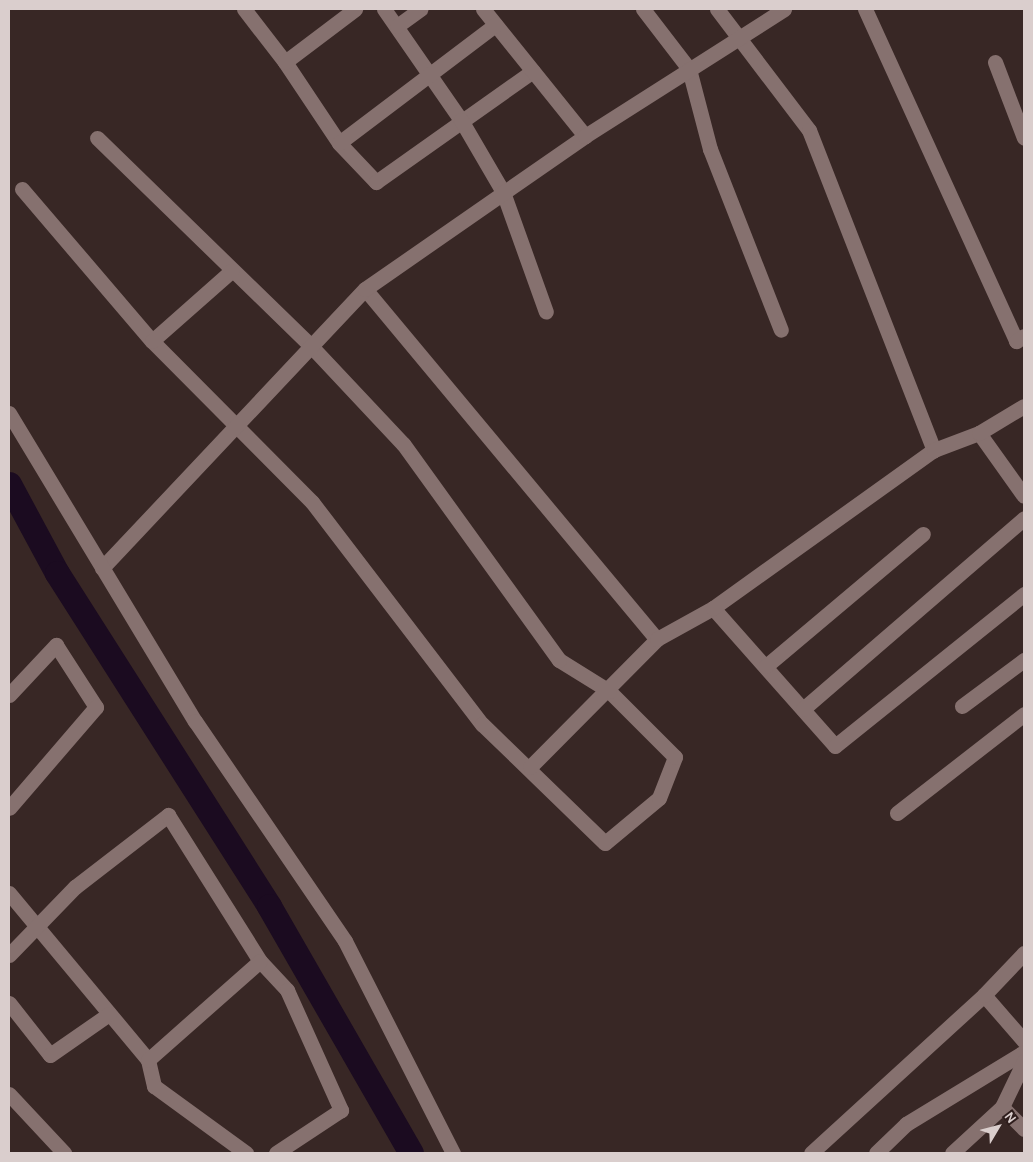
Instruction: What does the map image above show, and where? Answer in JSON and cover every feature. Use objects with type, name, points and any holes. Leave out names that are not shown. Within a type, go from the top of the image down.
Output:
[{"type":"street","points":[[244,9],[285,62],[339,142],[376,182],[461,120],[533,71]]},
{"type":"street","points":[[285,62],[356,9]]},
{"type":"street","points":[[384,9],[461,120],[503,192],[546,312]]},
{"type":"street","points":[[397,26],[420,9]]},
{"type":"street","points":[[483,9],[585,136]]},
{"type":"street","points":[[642,9],[689,69],[710,149],[781,330]]},
{"type":"street","points":[[716,9],[809,130],[934,450]]},
{"type":"street","points":[[102,568],[310,345],[365,290],[585,136],[689,69],[739,40],[784,9]]},
{"type":"street","points":[[865,9],[1016,341],[1024,336]]},
{"type":"street","points":[[339,142],[495,25]]},
{"type":"street","points":[[995,62],[1024,138]]},
{"type":"street","points":[[22,189],[152,340],[312,502],[482,724],[530,768],[605,843],[659,798],[675,757],[609,690],[559,660],[403,444],[310,345],[231,271],[98,138]]},
{"type":"street","points":[[152,340],[231,271]]},
{"type":"street","points":[[365,290],[657,639]]},
{"type":"street","points":[[530,768],[609,690],[657,639],[713,608],[934,450],[979,433],[1024,406]]},
{"type":"street","points":[[9,413],[195,721],[345,941],[453,1153]]},
{"type":"street","points":[[979,433],[1024,496]]},
{"type":"street","points":[[803,710],[1024,518]]},
{"type":"street","points":[[766,666],[923,534]]},
{"type":"street","points":[[713,608],[835,746],[1024,594]]},
{"type":"street","points":[[9,695],[56,645],[96,707],[9,808]]},
{"type":"street","points":[[962,706],[1024,660]]},
{"type":"street","points":[[897,813],[1024,714]]},
{"type":"street","points":[[9,955],[36,924],[75,887],[168,815],[260,961],[287,990],[341,1110],[276,1153]]},
{"type":"street","points":[[9,893],[148,1060],[154,1086],[246,1153]]},
{"type":"street","points":[[811,1153],[984,995],[1024,953]]},
{"type":"street","points":[[148,1060],[260,961]]},
{"type":"street","points":[[984,995],[1024,1041]]},
{"type":"street","points":[[9,1003],[50,1055],[109,1014]]},
{"type":"street","points":[[876,1153],[906,1124],[1024,1052]]},
{"type":"street","points":[[952,1153],[1002,1106],[1024,1061]]},
{"type":"street","points":[[9,1094],[64,1153]]},
{"type":"street","points":[[1002,1106],[1024,1129]]},
{"type":"waterway","points":[[9,484],[57,573],[269,906],[411,1153]]}]
